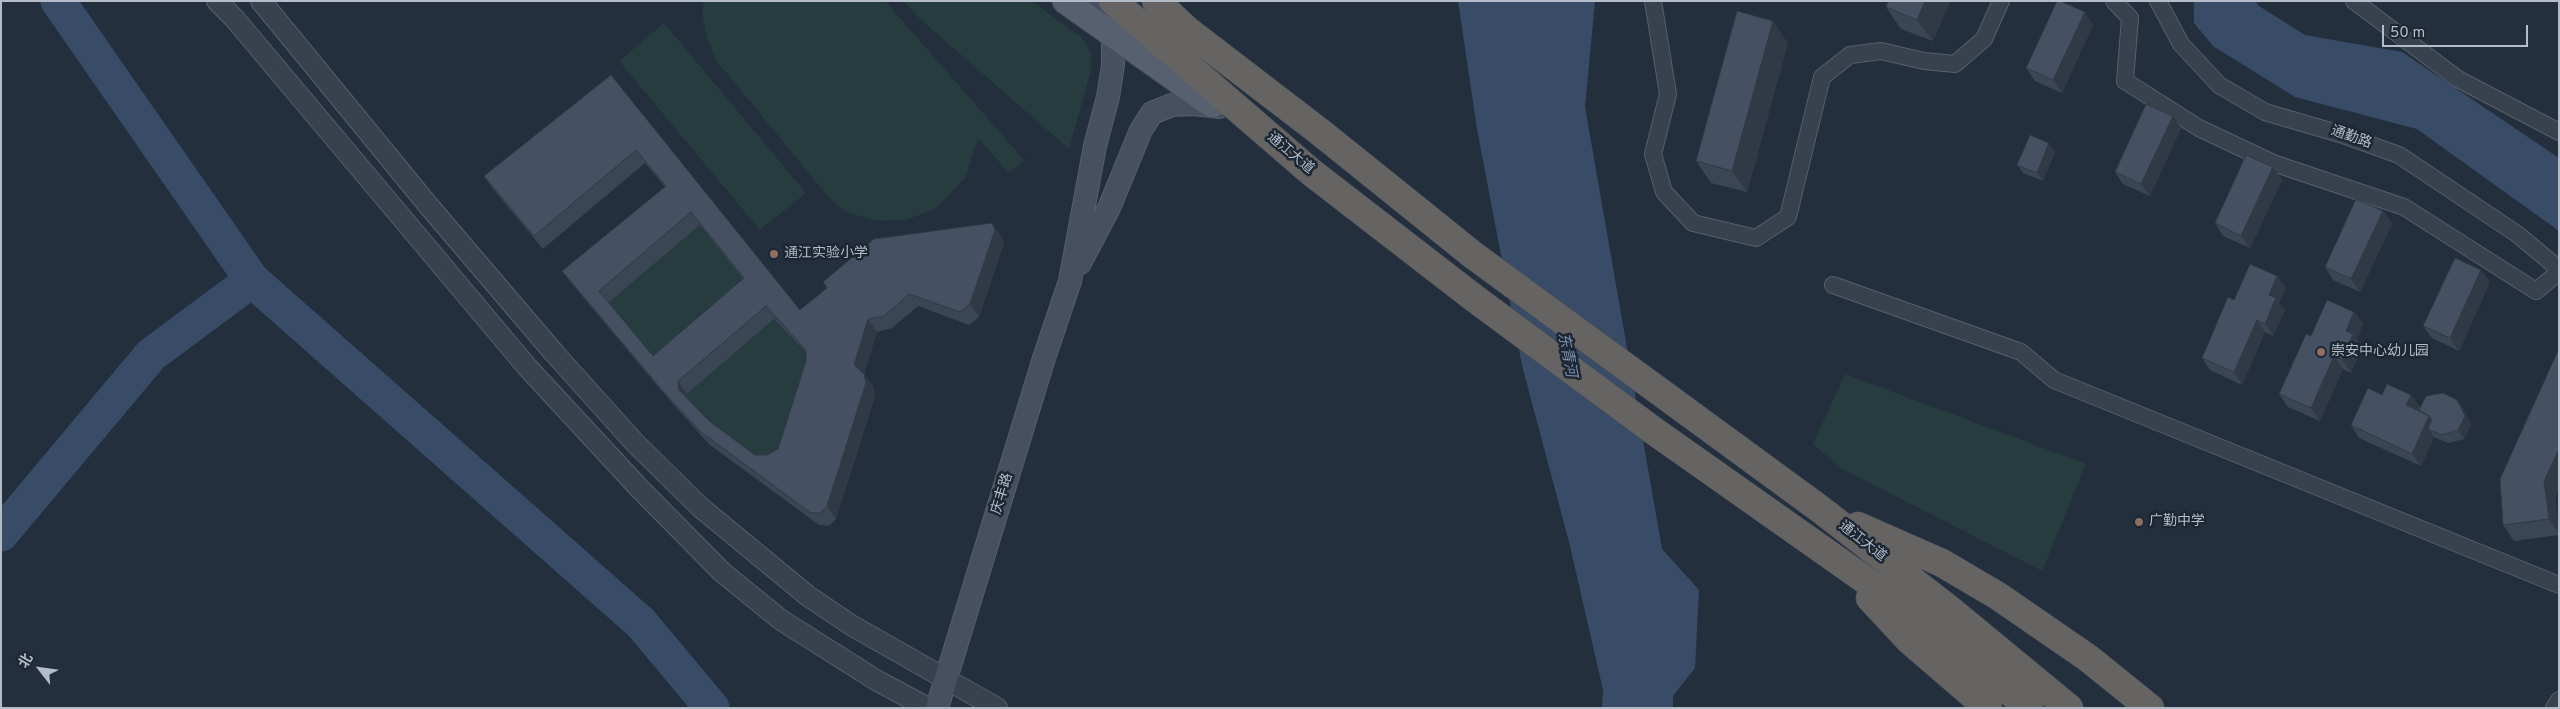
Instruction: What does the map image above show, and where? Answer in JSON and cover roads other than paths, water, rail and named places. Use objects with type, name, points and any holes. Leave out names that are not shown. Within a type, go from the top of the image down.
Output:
[{"type":"highway","name":"通江大道","points":[[1113,1],[1311,172],[1474,298],[1654,431],[1939,632],[2029,708]]},
{"type":"highway","points":[[1156,1],[1187,30]]},
{"type":"highway","name":"通江大道","points":[[1187,30],[1320,132],[1473,255],[1820,510],[1949,609],[2068,708]]},
{"type":"highway","points":[[1820,510],[1942,563],[1982,586],[2088,658],[2150,708]]},
{"type":"highway","points":[[1836,560],[1908,640],[1988,708]]},
{"type":"main road","points":[[1065,1],[1212,105]]},
{"type":"main road","points":[[1070,281],[1094,146],[1108,97],[1113,65],[1113,36],[1098,1]]},
{"type":"main road","points":[[1177,1],[1187,30]]},
{"type":"main road","points":[[1070,281],[1109,208],[1141,130],[1152,113],[1172,105],[1212,105],[1244,114]]},
{"type":"main road","name":"庆丰路","points":[[937,708],[1044,358],[1070,281]]},
{"type":"street","points":[[217,1],[234,18],[528,368],[640,489],[722,572],[781,620],[876,680],[928,708]]},
{"type":"street","points":[[261,1],[428,205],[555,354],[635,443],[700,507],[808,596],[851,625],[998,708]]},
{"type":"street","points":[[1652,1],[1668,94],[1654,154],[1664,192],[1693,223],[1756,238],[1788,217],[1822,77],[1850,55],[1881,51],[1924,61],[1955,64],[1984,39],[2001,1]]},
{"type":"street","points":[[2114,1],[2130,18],[2125,81],[2198,128],[2274,163],[2404,206],[2536,291],[2559,271]]},
{"type":"street","name":"通勤路","points":[[2158,1],[2181,44],[2219,85],[2265,112],[2340,134],[2399,155],[2517,234],[2559,271]]},
{"type":"street","points":[[2354,1],[2458,79],[2559,132]]},
{"type":"street","points":[[1833,285],[2021,352],[2054,380],[2559,585]]},
{"type":"street","points":[[2554,708],[2559,700]]},
{"type":"water","name":"东青河","points":[[1458,1],[1595,1],[1585,107],[1662,549],[1699,590],[1695,668],[1673,696],[1673,708],[1602,708],[1603,690],[1570,546],[1522,365],[1477,129]]},
{"type":"water","points":[[2194,1],[2255,1],[2259,6],[2305,35],[2402,52],[2559,158],[2559,231],[2417,129],[2295,97],[2213,46],[2194,23]]},
{"type":"waterway","points":[[58,1],[252,280],[641,623],[712,708]]},
{"type":"waterway","points":[[1,534],[151,355],[252,280]]},
{"type":"place","name":"通江实验小学","points":[[774,254]]},
{"type":"place","name":"崇安中心幼儿园","points":[[2321,352]]},
{"type":"place","name":"广勤中学","points":[[2139,522]]}]
